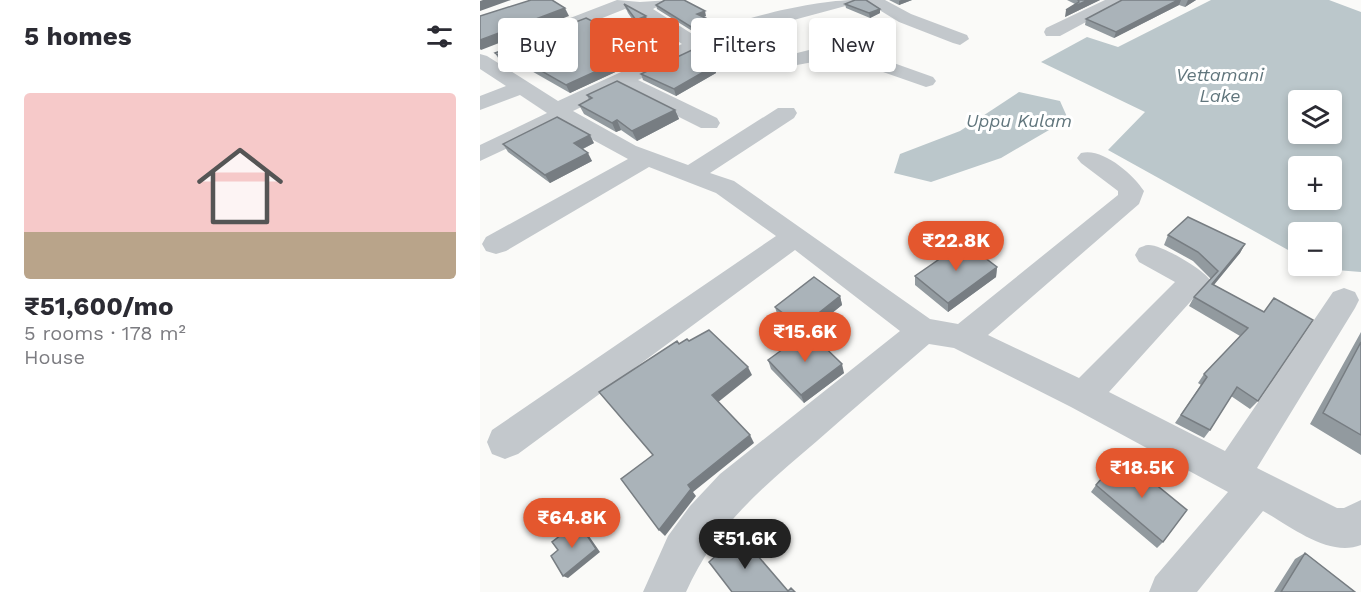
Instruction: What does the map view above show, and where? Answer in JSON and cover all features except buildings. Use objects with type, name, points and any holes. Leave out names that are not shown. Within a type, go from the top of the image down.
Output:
[{"type":"street","points":[[640,8],[661,0]]},
{"type":"street","points":[[767,0],[786,16]]},
{"type":"street","points":[[778,18],[847,0]]},
{"type":"street","points":[[872,0],[905,18],[960,39]]},
{"type":"street","points":[[1053,32],[1118,0]]},
{"type":"street","points":[[480,60],[625,3],[640,8],[654,18]]},
{"type":"street","points":[[480,134],[556,109],[691,47]]},
{"type":"street","points":[[797,60],[830,49],[843,51],[926,81]]},
{"type":"street","points":[[480,60],[556,109],[646,159],[725,187],[923,331],[945,333],[963,338],[1083,396],[1334,528],[1351,530],[1361,520]]},
{"type":"street","points":[[622,80],[709,123]]},
{"type":"street","points":[[480,104],[521,87]]},
{"type":"street","points":[[480,154],[556,109]]},
{"type":"street","points":[[691,174],[786,113]]},
{"type":"street","points":[[963,338],[1130,198],[1131,191],[1127,184],[1089,158]]},
{"type":"street","points":[[496,244],[646,159]]},
{"type":"street","points":[[505,442],[795,236]]},
{"type":"street","points":[[1083,396],[1195,280],[1149,255]]},
{"type":"street","points":[[1170,592],[1244,481],[1344,300]]},
{"type":"street","points":[[664,592],[688,543],[704,520],[734,488],[923,331]]},
{"type":"water","name":"Vettamani Lake","points":[[1211,0],[1329,0],[1361,12],[1361,272],[1342,270],[1342,222],[1288,222],[1288,250],[1108,150],[1145,112],[1041,62],[1087,37],[1118,47]]},
{"type":"water","name":"Uppu Kulam","points":[[1019,92],[1060,101],[1068,119],[1001,158],[931,182],[894,173],[900,154],[960,131]]}]
